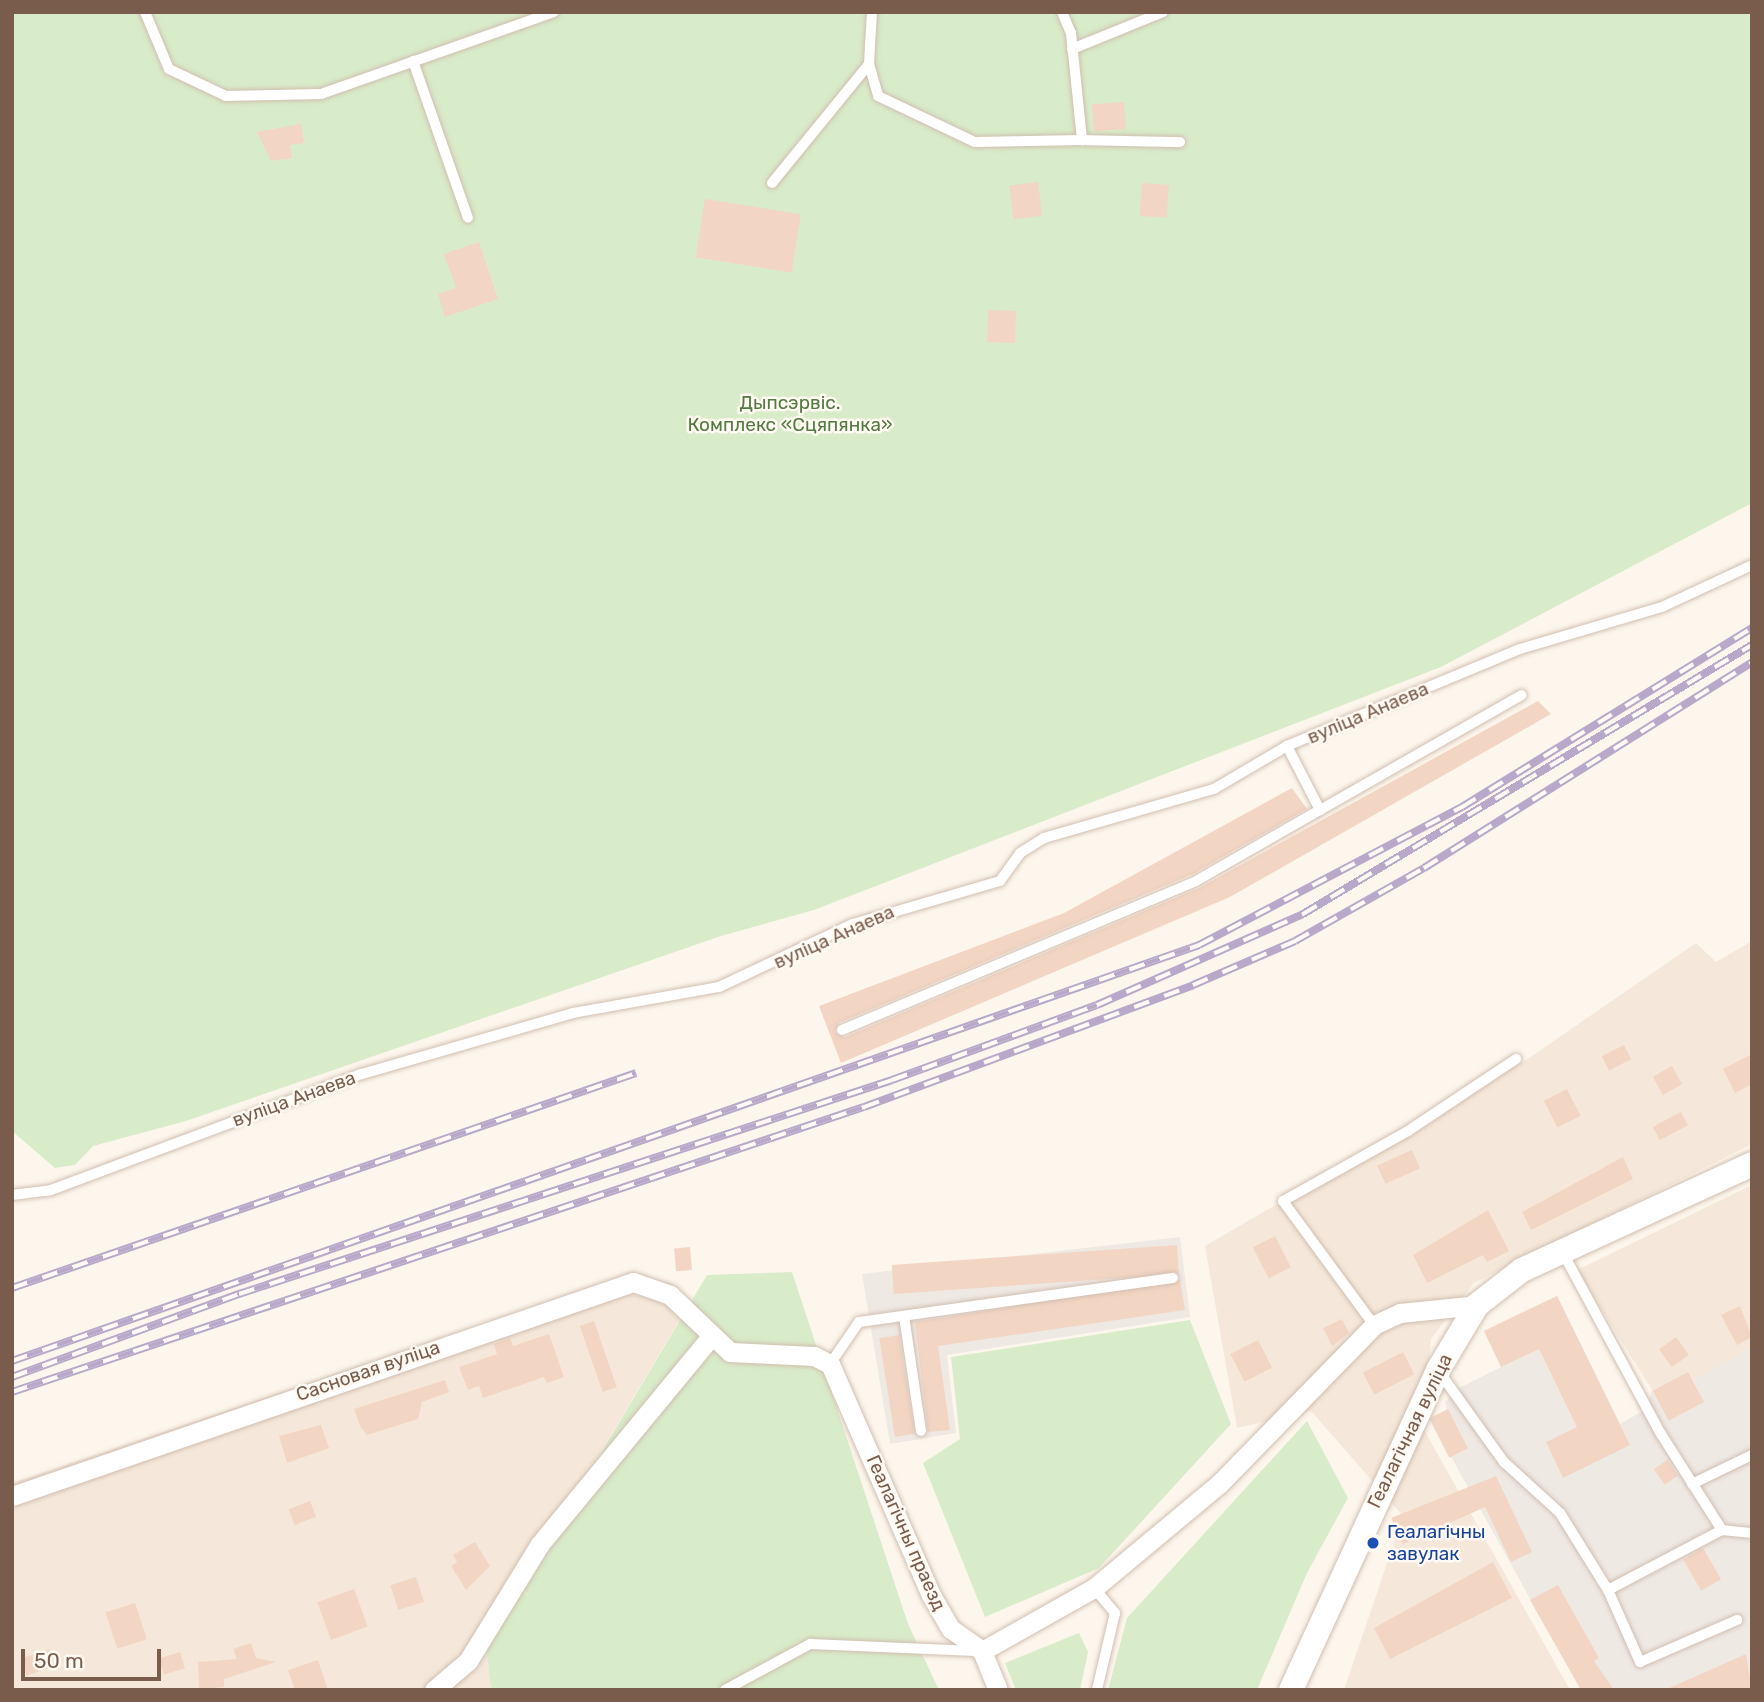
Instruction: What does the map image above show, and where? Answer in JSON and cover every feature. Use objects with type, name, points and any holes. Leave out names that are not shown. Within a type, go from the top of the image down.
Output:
[{"type":"street","name":"Геалагічная вуліца","points":[[1291,1690],[1438,1370],[1477,1305],[1494,1287],[1562,1251],[1752,1164]]},
{"type":"street","name":"Сасновая вуліца","points":[[12,1496],[609,1286],[633,1282],[670,1296],[709,1339],[730,1352],[814,1356],[830,1364]]},
{"type":"street","points":[[998,1690],[982,1651],[1094,1588],[1219,1484],[1374,1325],[1400,1313],[1477,1305]]},
{"type":"street","points":[[434,1690],[468,1661],[492,1612],[540,1544],[709,1339]]},
{"type":"street","name":"Геалагічны праезд","points":[[830,1364],[931,1595],[951,1629],[982,1651]]},
{"type":"lane","points":[[145,12],[169,69],[226,96],[321,94],[554,12]]},
{"type":"lane","points":[[872,12],[869,64],[878,96],[975,142],[1180,142]]},
{"type":"lane","points":[[1062,12],[1072,50],[1082,140]]},
{"type":"lane","points":[[1072,50],[1163,12]]},
{"type":"lane","points":[[413,61],[468,218]]},
{"type":"lane","points":[[772,183],[869,64]]},
{"type":"lane","name":"вуліца Анаева","points":[[12,1195],[51,1190],[362,1074],[573,1013],[719,987],[853,924],[986,887],[1044,838],[1214,789],[1287,746],[1520,649],[1628,617],[1752,565]]},
{"type":"lane","points":[[842,1030],[1196,881],[1522,695]]},
{"type":"lane","points":[[1287,746],[1320,810]]},
{"type":"lane","points":[[1374,1325],[1283,1201],[1408,1131],[1516,1059]]},
{"type":"lane","points":[[1562,1251],[1692,1484],[1722,1530]]},
{"type":"lane","points":[[830,1364],[859,1322],[1173,1279]]},
{"type":"lane","points":[[904,1316],[921,1431]]},
{"type":"lane","points":[[1438,1370],[1504,1462],[1560,1513],[1608,1590],[1640,1662],[1737,1620]]},
{"type":"lane","points":[[1692,1484],[1752,1455]]},
{"type":"lane","points":[[1608,1590],[1722,1530],[1752,1533]]},
{"type":"lane","points":[[1094,1588],[1115,1613],[1097,1690]]},
{"type":"lane","points":[[724,1690],[810,1644],[982,1651]]},
{"type":"shaded area","points":[[1752,941],[1752,1144],[1474,1283],[1431,1339],[1423,1428],[1570,1690],[1344,1690],[1403,1516],[1311,1411],[1237,1428],[1205,1246],[1529,1058],[1696,943],[1716,962]]},
{"type":"shaded area","points":[[1752,1185],[1752,1347],[1693,1381],[1652,1390],[1577,1270]]},
{"type":"shaded area","points":[[1180,1237],[1190,1317],[947,1355],[956,1433],[890,1444],[862,1274]]},
{"type":"shaded area","points":[[626,1276],[671,1283],[682,1316],[486,1645],[491,1690],[12,1690],[12,1483]]},
{"type":"shaded area","points":[[1557,1296],[1620,1424],[1646,1409],[1652,1390],[1688,1372],[1693,1381],[1752,1347],[1752,1690],[1581,1690],[1430,1419],[1447,1410],[1445,1402],[1459,1388],[1501,1367],[1484,1331]]},
{"type":"green space","name":"Дыпсэрвіс. Комплекс «Сцяпянка»","points":[[12,12],[1752,12],[1752,503],[1441,667],[814,910],[721,936],[186,1121],[93,1146],[75,1165],[55,1168],[12,1131]]},
{"type":"green space","points":[[792,1272],[908,1624],[939,1690],[491,1690],[486,1646],[707,1275]]},
{"type":"green space","points":[[1190,1320],[1231,1424],[1099,1568],[985,1617],[923,1463],[960,1439],[951,1357]]},
{"type":"green space","points":[[1307,1421],[1348,1498],[1307,1573],[1257,1690],[1108,1690],[1127,1618]]},
{"type":"green space","points":[[1079,1633],[1088,1652],[1080,1690],[1016,1690],[1005,1663]]},
{"type":"building","points":[[1124,102],[1126,129],[1094,131],[1092,104]]},
{"type":"building","points":[[301,124],[304,143],[290,145],[292,158],[271,161],[257,132]]},
{"type":"building","points":[[1038,182],[1042,216],[1013,219],[1009,186]]},
{"type":"building","points":[[1142,183],[1169,185],[1167,218],[1140,216]]},
{"type":"building","points":[[705,199],[801,214],[792,272],[696,257]]},
{"type":"building","points":[[479,242],[498,299],[445,317],[438,294],[456,288],[444,254]]},
{"type":"building","points":[[988,310],[1016,311],[1015,343],[987,342]]},
{"type":"building","points":[[1538,701],[1551,714],[1230,897],[841,1063],[819,1006],[1064,913],[1292,788],[1307,809],[1193,874],[839,1023],[835,1032],[845,1037],[1199,888]]},
{"type":"building","points":[[1624,1045],[1631,1059],[1609,1071],[1602,1056]]},
{"type":"building","points":[[1752,1054],[1752,1084],[1735,1093],[1723,1069]]},
{"type":"building","points":[[1672,1066],[1682,1084],[1663,1095],[1653,1077]]},
{"type":"building","points":[[1567,1089],[1581,1116],[1557,1128],[1544,1101]]},
{"type":"building","points":[[1681,1112],[1688,1125],[1660,1140],[1653,1127]]},
{"type":"building","points":[[1412,1150],[1420,1168],[1385,1184],[1377,1165]]},
{"type":"building","points":[[1623,1157],[1633,1179],[1531,1230],[1522,1212]]},
{"type":"building","points":[[1488,1210],[1509,1251],[1487,1262],[1483,1255],[1427,1283],[1413,1255]]},
{"type":"building","points":[[1275,1236],[1291,1267],[1269,1279],[1253,1247]]},
{"type":"building","points":[[1177,1245],[1179,1274],[894,1294],[892,1265]]},
{"type":"building","points":[[690,1247],[692,1270],[676,1271],[674,1248]]},
{"type":"building","points":[[1180,1280],[1185,1310],[938,1346],[950,1430],[928,1432],[915,1322]]},
{"type":"building","points":[[1557,1296],[1630,1445],[1563,1478],[1546,1442],[1577,1427],[1539,1349],[1501,1367],[1484,1331]]},
{"type":"building","points":[[1740,1306],[1752,1337],[1737,1345],[1721,1315]]},
{"type":"building","points":[[1342,1319],[1349,1333],[1332,1346],[1323,1328]]},
{"type":"building","points":[[594,1321],[617,1387],[603,1392],[580,1326]]},
{"type":"building","points":[[549,1334],[564,1377],[547,1383],[544,1377],[483,1398],[479,1386],[468,1390],[459,1367],[497,1354],[494,1344],[510,1338],[513,1346]]},
{"type":"building","points":[[899,1335],[915,1434],[895,1437],[879,1338]]},
{"type":"building","points":[[1676,1337],[1689,1355],[1672,1367],[1659,1349]]},
{"type":"building","points":[[1258,1340],[1272,1368],[1244,1382],[1230,1354]]},
{"type":"building","points":[[1403,1352],[1414,1374],[1374,1395],[1363,1372]]},
{"type":"building","points":[[1688,1372],[1704,1402],[1669,1421],[1653,1391]]},
{"type":"building","points":[[445,1380],[449,1392],[422,1402],[418,1419],[367,1435],[360,1426],[354,1409]]},
{"type":"building","points":[[1448,1409],[1468,1448],[1449,1458],[1429,1419]]},
{"type":"building","points":[[321,1425],[329,1448],[287,1463],[279,1436]]},
{"type":"building","points":[[1667,1460],[1678,1476],[1665,1485],[1654,1469]]},
{"type":"building","points":[[1496,1476],[1532,1552],[1511,1562],[1485,1507],[1403,1544],[1391,1518]]},
{"type":"building","points":[[310,1501],[316,1517],[295,1525],[289,1509]]},
{"type":"building","points":[[475,1542],[490,1566],[466,1590],[451,1566],[457,1562],[453,1555]]},
{"type":"building","points":[[1703,1548],[1721,1579],[1701,1591],[1683,1559]]},
{"type":"building","points":[[1493,1562],[1512,1598],[1390,1659],[1374,1628]]},
{"type":"building","points":[[416,1577],[424,1602],[398,1610],[390,1585]]},
{"type":"building","points":[[1558,1585],[1599,1658],[1594,1661],[1614,1690],[1581,1690],[1530,1600]]},
{"type":"building","points":[[354,1589],[368,1627],[331,1640],[317,1602]]},
{"type":"building","points":[[135,1603],[147,1639],[117,1649],[106,1613]]},
{"type":"building","points":[[251,1643],[256,1658],[276,1662],[224,1679],[224,1687],[199,1689],[198,1662],[237,1659],[233,1649]]},
{"type":"building","points":[[49,1649],[55,1666],[26,1676],[21,1659]]},
{"type":"building","points":[[180,1652],[185,1668],[164,1675],[159,1658]]},
{"type":"building","points":[[1746,1654],[1752,1690],[1665,1690]]},
{"type":"building","points":[[318,1660],[328,1690],[295,1690],[288,1670]]},
{"type":"railway","points":[[12,1361],[1199,945],[1462,807],[1752,628]]},
{"type":"railway","points":[[12,1377],[239,1294],[892,1080],[1097,1005],[1303,914],[1752,645]]},
{"type":"railway","points":[[12,1392],[864,1107],[1193,985],[1295,941],[1424,868],[1752,662]]},
{"type":"railway","points":[[12,1288],[636,1073]]},
{"type":"place","name":"Геалагічны завулак","points":[[1373,1543]]}]
